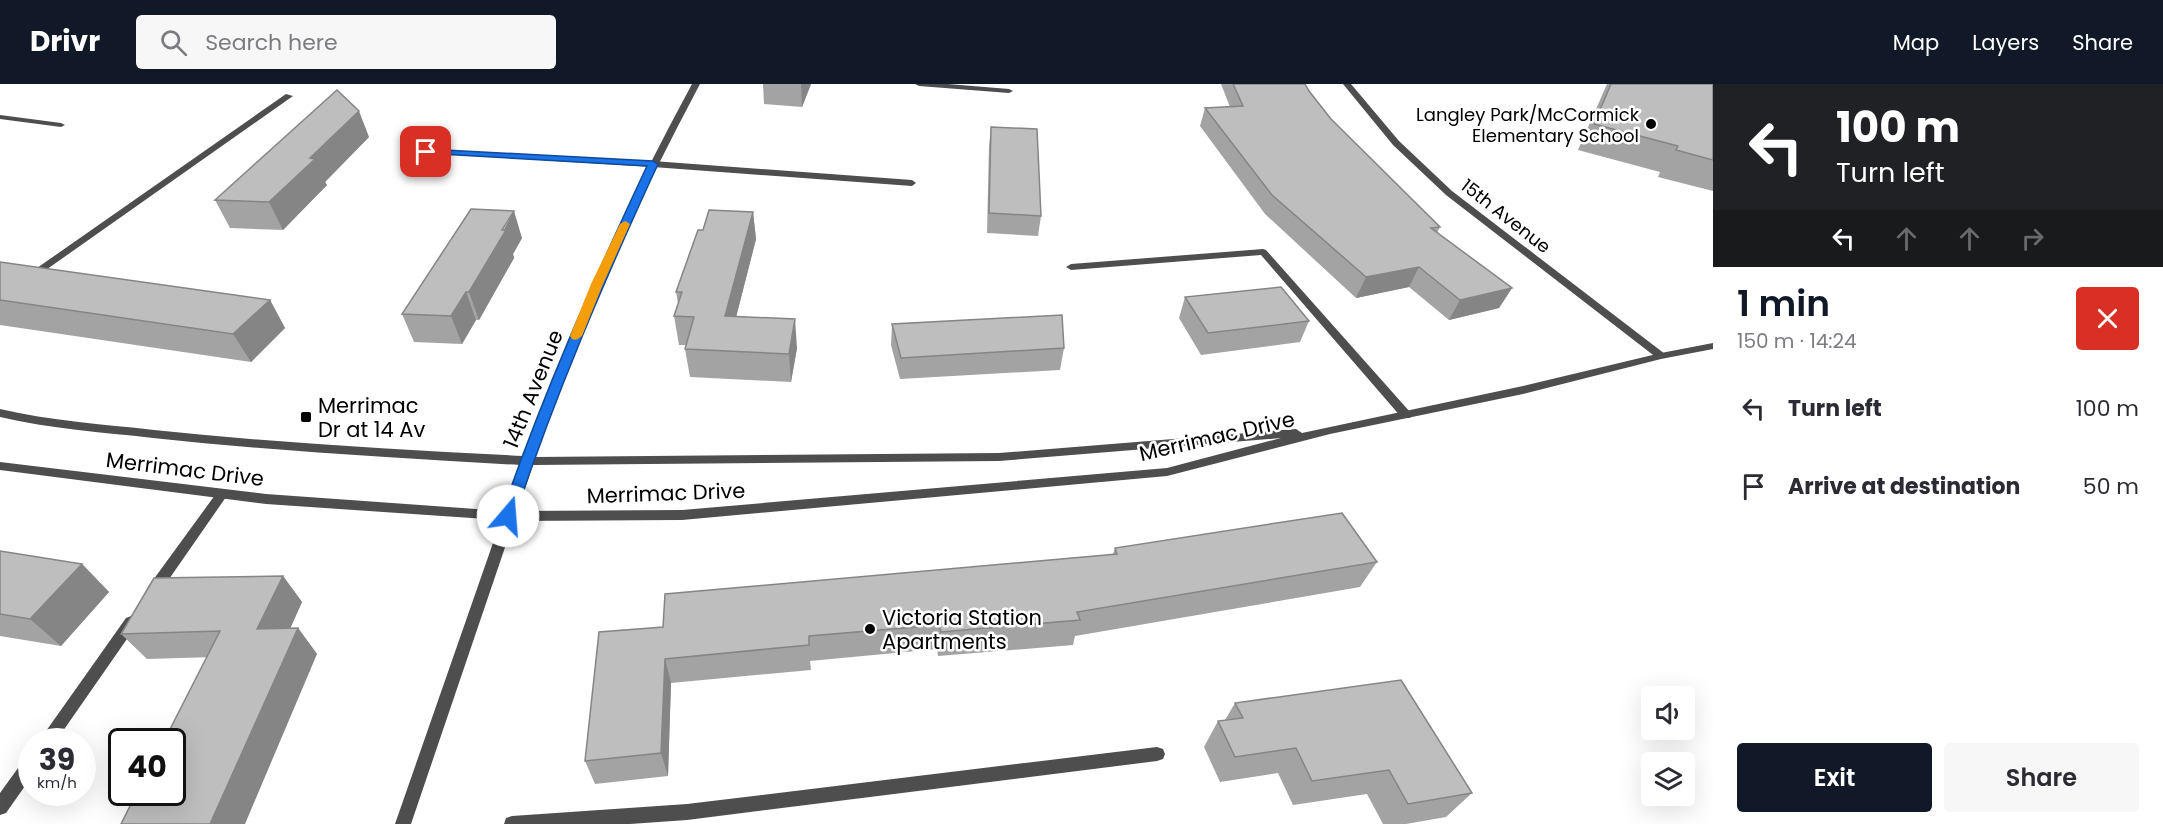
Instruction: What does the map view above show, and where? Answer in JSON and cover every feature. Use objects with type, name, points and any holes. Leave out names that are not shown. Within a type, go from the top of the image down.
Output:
[{"type":"street","name":"14th Avenue","points":[[403,824],[527,461],[597,284],[653,164],[696,84]]},
{"type":"street","points":[[919,84],[1009,91]]},
{"type":"street","name":"15th Avenue","points":[[1347,84],[1396,143],[1449,193],[1661,356]]},
{"type":"street","points":[[19,285],[289,96]]},
{"type":"street","points":[[0,117],[61,125]]},
{"type":"street","points":[[426,152],[653,164],[912,183]]},
{"type":"street","points":[[1071,267],[1263,252],[1406,415]]},
{"type":"street","name":"Merrimac Drive","points":[[0,466],[222,494],[508,516],[682,515],[1167,472],[1330,430],[1523,390],[1661,356],[1713,346]]},
{"type":"street","name":"Merrimac Drive","points":[[0,413],[29,420],[203,439],[361,452],[527,461],[999,458],[1330,430]]},
{"type":"street","points":[[56,728],[222,494]]},
{"type":"street","points":[[512,824],[687,812],[1157,754]]},
{"type":"street","points":[[0,807],[18,782]]},
{"type":"building","points":[[1233,84],[1305,84],[1331,119],[1440,227],[1431,228],[1512,288],[1460,300],[1419,267],[1366,277],[1272,195],[1205,108],[1243,106]]},
{"type":"building","points":[[1611,84],[1713,84],[1713,160],[1676,150],[1678,146],[1594,124]]},
{"type":"building","points":[[337,90],[359,111],[310,158],[315,159],[269,202],[215,200]]},
{"type":"building","points":[[991,127],[1037,129],[1041,216],[989,213]]},
{"type":"building","points":[[471,209],[514,211],[502,230],[506,230],[469,292],[466,292],[451,316],[402,314]]},
{"type":"building","points":[[709,210],[753,212],[725,316],[795,319],[789,354],[685,349],[694,317],[674,316],[682,292],[676,292],[698,230],[703,230]]},
{"type":"building","points":[[0,262],[270,300],[233,334],[0,300]]},
{"type":"building","points":[[1281,287],[1309,321],[1208,333],[1185,297]]},
{"type":"building","points":[[1062,315],[1064,348],[901,358],[892,324]]},
{"type":"building","points":[[1342,513],[1377,562],[1077,612],[1080,620],[941,632],[939,625],[809,636],[809,645],[665,659],[661,753],[585,761],[599,632],[663,627],[665,594],[1117,554],[1115,548]]},
{"type":"building","points":[[0,551],[82,564],[30,619],[0,614]]},
{"type":"building","points":[[283,576],[257,629],[298,628],[210,824],[121,824],[130,806],[186,806],[186,728],[171,728],[220,631],[121,634],[154,578]]},
{"type":"building","points":[[1401,680],[1472,793],[1408,804],[1389,770],[1312,781],[1296,748],[1235,757],[1218,721],[1243,718],[1235,703]]},
{"type":"slow traffic","points":[[576,336],[625,224]]},
{"type":"place","name":"Langley Park/McCormick Elementary School","points":[[1651,124]]},
{"type":"place","name":"Merrimac Dr at 14 Av","points":[[306,417]]},
{"type":"place","name":"Victoria Station Apartments","points":[[870,629]]},
{"type":"route","points":[[426,152],[653,164],[597,284],[527,461],[508,516]]}]
